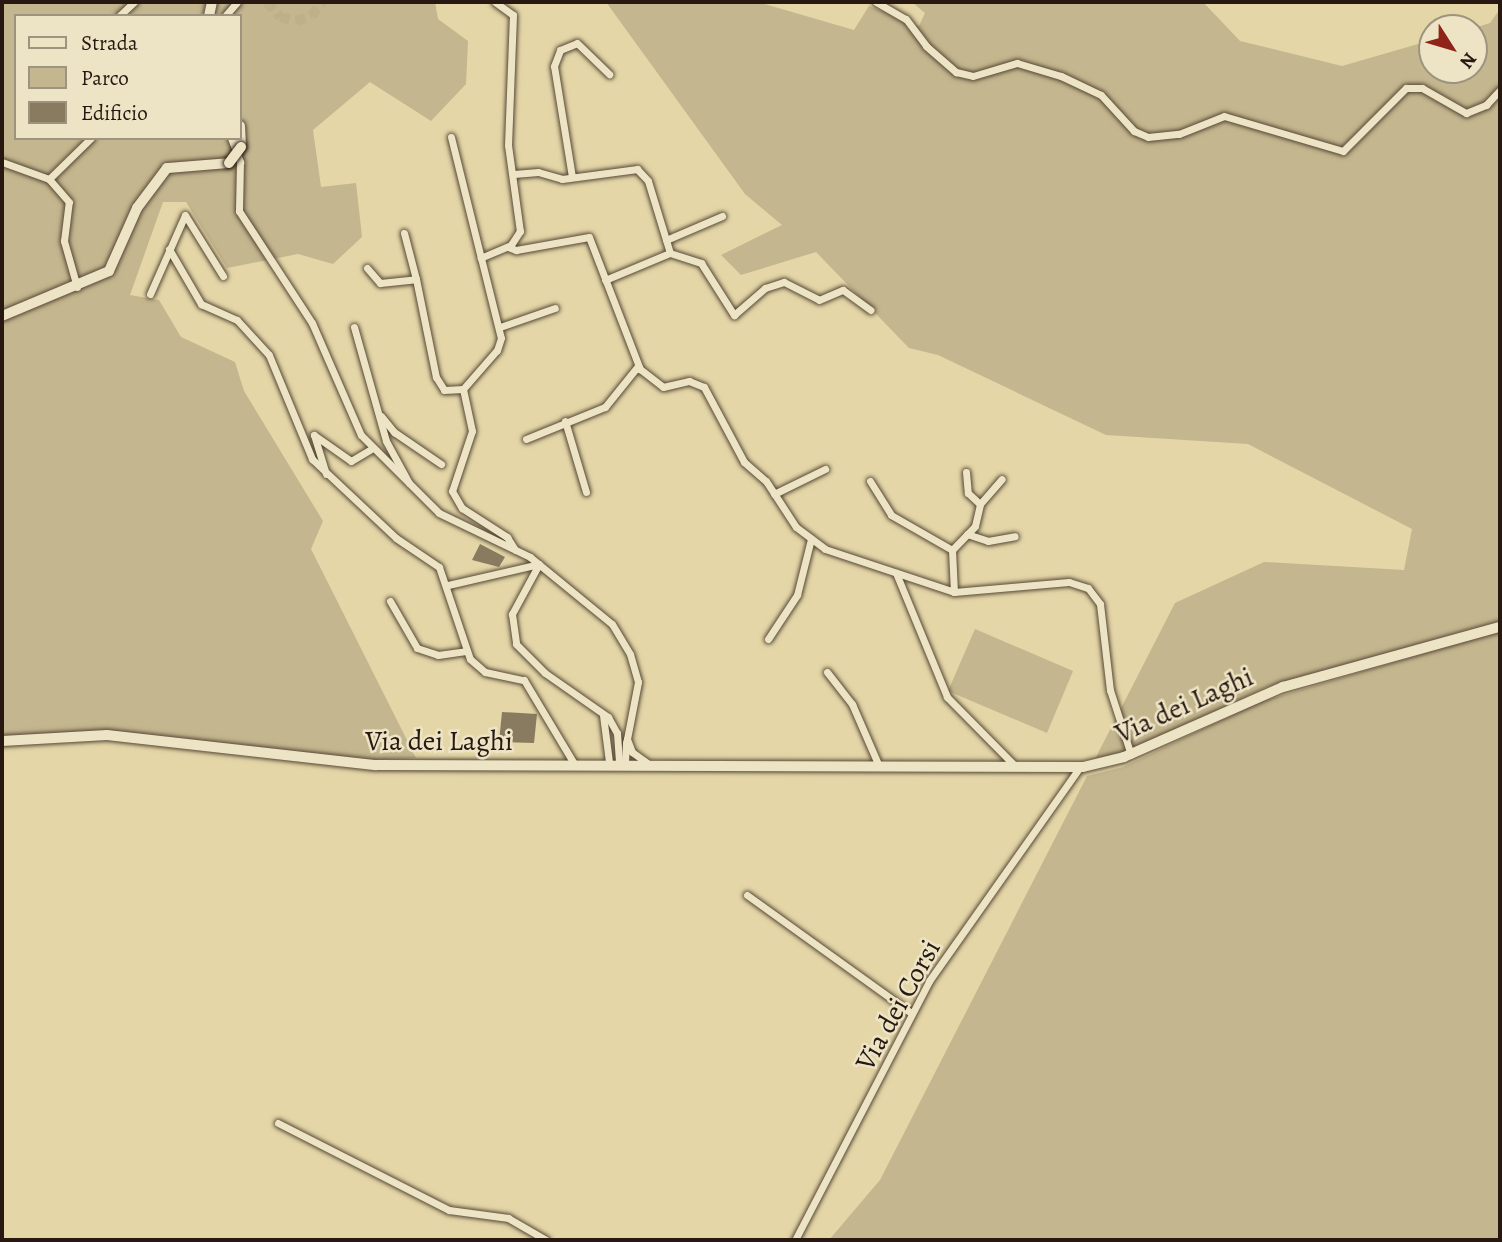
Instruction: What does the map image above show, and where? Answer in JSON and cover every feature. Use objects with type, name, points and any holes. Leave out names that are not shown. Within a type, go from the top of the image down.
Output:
[{"type":"main road","points":[[2,316],[77,287],[116,265],[135,213],[163,172],[178,164],[209,168],[229,163],[241,147],[241,140]]},
{"type":"main road","name":"Via dei Laghi","points":[[2,741],[107,735],[345,764],[617,762],[1080,767],[1131,755],[1283,687],[1500,627]]},
{"type":"street","points":[[121,14],[134,2]]},
{"type":"street","points":[[481,258],[508,247],[520,231],[508,145],[513,17],[510,5],[495,2]]},
{"type":"street","points":[[876,2],[906,19],[926,47],[956,72],[973,76],[1017,63],[1061,76],[1101,95],[1134,131],[1148,137],[1175,135],[1224,116],[1343,150],[1406,88],[1422,88],[1469,113],[1500,90]]},
{"type":"street","points":[[572,177],[554,66],[560,50],[577,43],[609,74]]},
{"type":"street","points":[[404,233],[436,377],[444,390],[463,389],[498,350],[500,327],[451,137]]},
{"type":"street","points":[[49,179],[88,140]]},
{"type":"street","points":[[232,140],[240,162],[239,211],[312,323],[353,422],[371,449],[414,493],[452,521],[540,564],[601,613],[628,649],[638,687],[627,739],[617,762]]},
{"type":"street","points":[[2,162],[49,179],[69,202],[64,241],[77,287]]},
{"type":"street","points":[[514,174],[572,177],[640,170],[670,253]]},
{"type":"street","points":[[150,294],[186,215],[223,276]]},
{"type":"street","points":[[666,240],[722,216]]},
{"type":"street","points":[[508,247],[519,250],[587,236],[638,366],[663,387],[692,381],[704,387],[744,462],[811,539],[845,559],[954,593],[1069,582],[1091,590],[1100,604],[1110,690],[1131,755]]},
{"type":"street","points":[[169,249],[201,304],[230,315],[266,350],[287,392],[302,443],[326,474],[396,538],[439,567],[448,585],[466,650],[482,670],[524,680],[573,762]]},
{"type":"street","points":[[605,280],[670,253],[701,263],[734,315],[765,288],[784,282],[819,300],[845,291],[872,310]]},
{"type":"street","points":[[367,268],[383,283],[416,279]]},
{"type":"street","points":[[500,327],[555,308]]},
{"type":"street","points":[[354,327],[388,447],[414,493]]},
{"type":"street","points":[[526,439],[610,403],[638,366]]},
{"type":"street","points":[[463,389],[472,431],[453,496],[465,510],[507,537],[515,550]]},
{"type":"street","points":[[377,409],[400,435],[441,464]]},
{"type":"street","points":[[565,421],[586,492]]},
{"type":"street","points":[[326,474],[314,435],[351,461],[371,449]]},
{"type":"street","points":[[388,447],[400,435]]},
{"type":"street","points":[[774,494],[825,469]]},
{"type":"street","points":[[966,472],[968,493],[980,504]]},
{"type":"street","points":[[954,593],[952,550],[967,534],[980,504],[1002,479]]},
{"type":"street","points":[[870,481],[895,518],[952,550]]},
{"type":"street","points":[[967,534],[988,541],[1015,537]]},
{"type":"street","points":[[768,639],[799,590],[811,539]]},
{"type":"street","points":[[448,585],[540,564]]},
{"type":"street","points":[[540,564],[512,614],[516,644],[545,673],[602,712],[617,733],[617,762]]},
{"type":"street","points":[[896,573],[947,697],[1016,767]]},
{"type":"street","points":[[390,601],[417,648],[438,655],[466,650]]},
{"type":"street","points":[[827,672],[852,704],[879,766]]},
{"type":"street","points":[[627,739],[632,752],[647,763]]},
{"type":"street","name":"Via dei Corsi","points":[[795,1240],[911,1013],[1080,767]]},
{"type":"street","points":[[747,895],[911,1013]]},
{"type":"street","points":[[278,1123],[452,1211],[508,1218],[545,1240]]},
{"type":"green space","points":[[2,2],[435,2],[438,19],[468,41],[466,84],[431,121],[370,82],[313,130],[321,187],[356,183],[362,237],[333,264],[298,254],[227,268],[186,202],[163,202],[130,295],[159,300],[181,337],[235,362],[244,391],[323,521],[311,549],[416,758],[361,760],[115,731],[2,738]]},
{"type":"green space","points":[[606,2],[758,2],[854,30],[869,6],[919,26],[925,13],[912,2],[1203,2],[1240,41],[1342,66],[1418,44],[1418,84],[1488,84],[1488,24],[1500,9],[1500,621],[1266,687],[1141,747],[1095,759],[1175,603],[1264,562],[1404,570],[1412,529],[1248,444],[1106,435],[938,355],[909,348],[816,252],[741,275],[721,255],[782,225],[745,194]]},
{"type":"green space","points":[[975,629],[1073,671],[1047,733],[948,691]]},
{"type":"green space","points":[[1500,631],[1500,1240],[829,1240],[880,1180],[1087,776],[1123,767],[1260,702]]},
{"type":"building","points":[[480,544],[505,557],[499,567],[472,560]]},
{"type":"building","points":[[502,712],[537,714],[534,743],[499,742]]},
{"type":"tunnel","points":[[267,2],[280,17],[296,21],[311,16],[323,2]]}]
